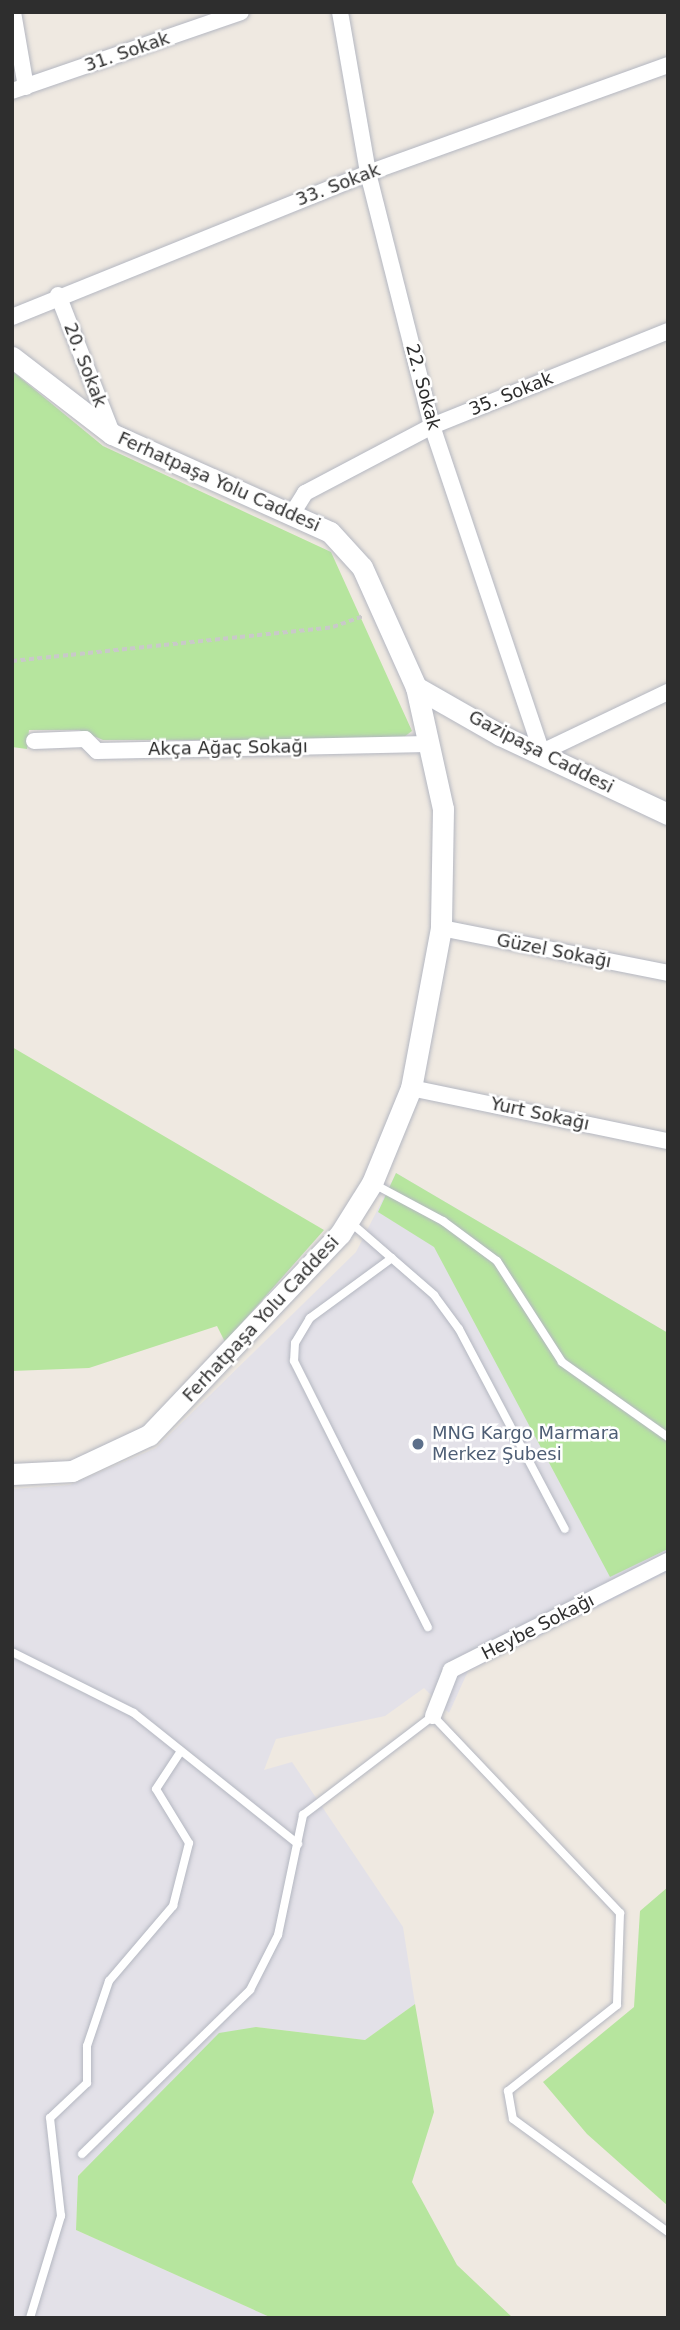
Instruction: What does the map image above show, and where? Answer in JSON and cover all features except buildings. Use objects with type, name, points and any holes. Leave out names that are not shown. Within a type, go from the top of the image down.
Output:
[{"type":"main road","name":"Ferhatpaşa Yolu Caddesi","points":[[12,357],[112,434],[330,532],[362,567],[416,687],[443,809],[441,928],[411,1088],[372,1183],[349,1221],[229,1357],[149,1435],[72,1471],[12,1474]]},
{"type":"main road","name":"Gazipaşa Caddesi","points":[[416,687],[668,814]]},
{"type":"street","points":[[13,12],[19,89]]},
{"type":"street","name":"31. Sokak","points":[[19,89],[241,12]]},
{"type":"street","name":"22. Sokak","points":[[340,12],[368,173],[432,426],[542,752]]},
{"type":"street","name":"33. Sokak","points":[[12,317],[58,295],[368,173],[668,65]]},
{"type":"street","name":"20. Sokak","points":[[58,295],[112,434]]},
{"type":"street","name":"35. Sokak","points":[[292,514],[305,493],[432,426],[668,331]]},
{"type":"street","points":[[542,752],[668,692]]},
{"type":"street","name":"Akça Ağaç Sokağı","points":[[34,741],[85,739],[97,751],[428,744]]},
{"type":"street","name":"Güzel Sokağı","points":[[441,928],[668,973]]},
{"type":"street","name":"Yurt Sokağı","points":[[411,1088],[668,1141]]},
{"type":"street","name":"Heybe Sokağı","points":[[433,1716],[451,1670],[668,1561]]},
{"type":"lane","points":[[372,1183],[443,1221],[497,1261],[562,1362],[668,1437]]},
{"type":"lane","points":[[349,1221],[392,1258],[459,1329],[565,1529]]},
{"type":"lane","points":[[392,1258],[310,1318],[294,1361],[428,1627]]},
{"type":"lane","points":[[12,1652],[134,1713],[298,1844]]},
{"type":"lane","points":[[82,2154],[250,1990],[278,1935],[303,1815],[433,1716],[620,1913],[617,2005],[508,2091],[513,2119],[668,2232]]},
{"type":"lane","points":[[30,2318],[61,2216],[50,2118],[87,2083],[87,2046],[109,1981],[173,1906],[188,1843],[156,1789],[181,1751]]},
{"type":"path","points":[[12,661],[333,627],[382,610]]},
{"type":"shaded area","points":[[396,1173],[668,1333],[668,1572],[468,1671],[449,1713],[424,1688],[385,1716],[276,1739],[264,1770],[292,1762],[403,1927],[415,2004],[365,2040],[256,2027],[78,2175],[76,2230],[272,2318],[12,2318],[12,1489],[70,1485],[156,1448],[356,1252]]},
{"type":"green space","points":[[12,371],[103,446],[331,552],[412,731],[400,740],[103,740],[79,730],[29,730],[27,749],[12,747]]},
{"type":"green space","points":[[12,1047],[324,1230],[225,1342],[217,1326],[89,1368],[12,1371]]},
{"type":"green space","points":[[396,1173],[668,1333],[668,1549],[610,1577],[434,1247],[378,1212]]},
{"type":"green space","points":[[668,1887],[668,2206],[587,2134],[543,2082],[634,2007],[640,1911]]},
{"type":"green space","points":[[415,2004],[434,2112],[412,2182],[457,2265],[513,2318],[272,2318],[76,2230],[78,2176],[219,2033],[256,2027],[365,2040]]},
{"type":"place","name":"MNG Kargo Marmara Merkez Şubesi","points":[[418,1444]]}]
